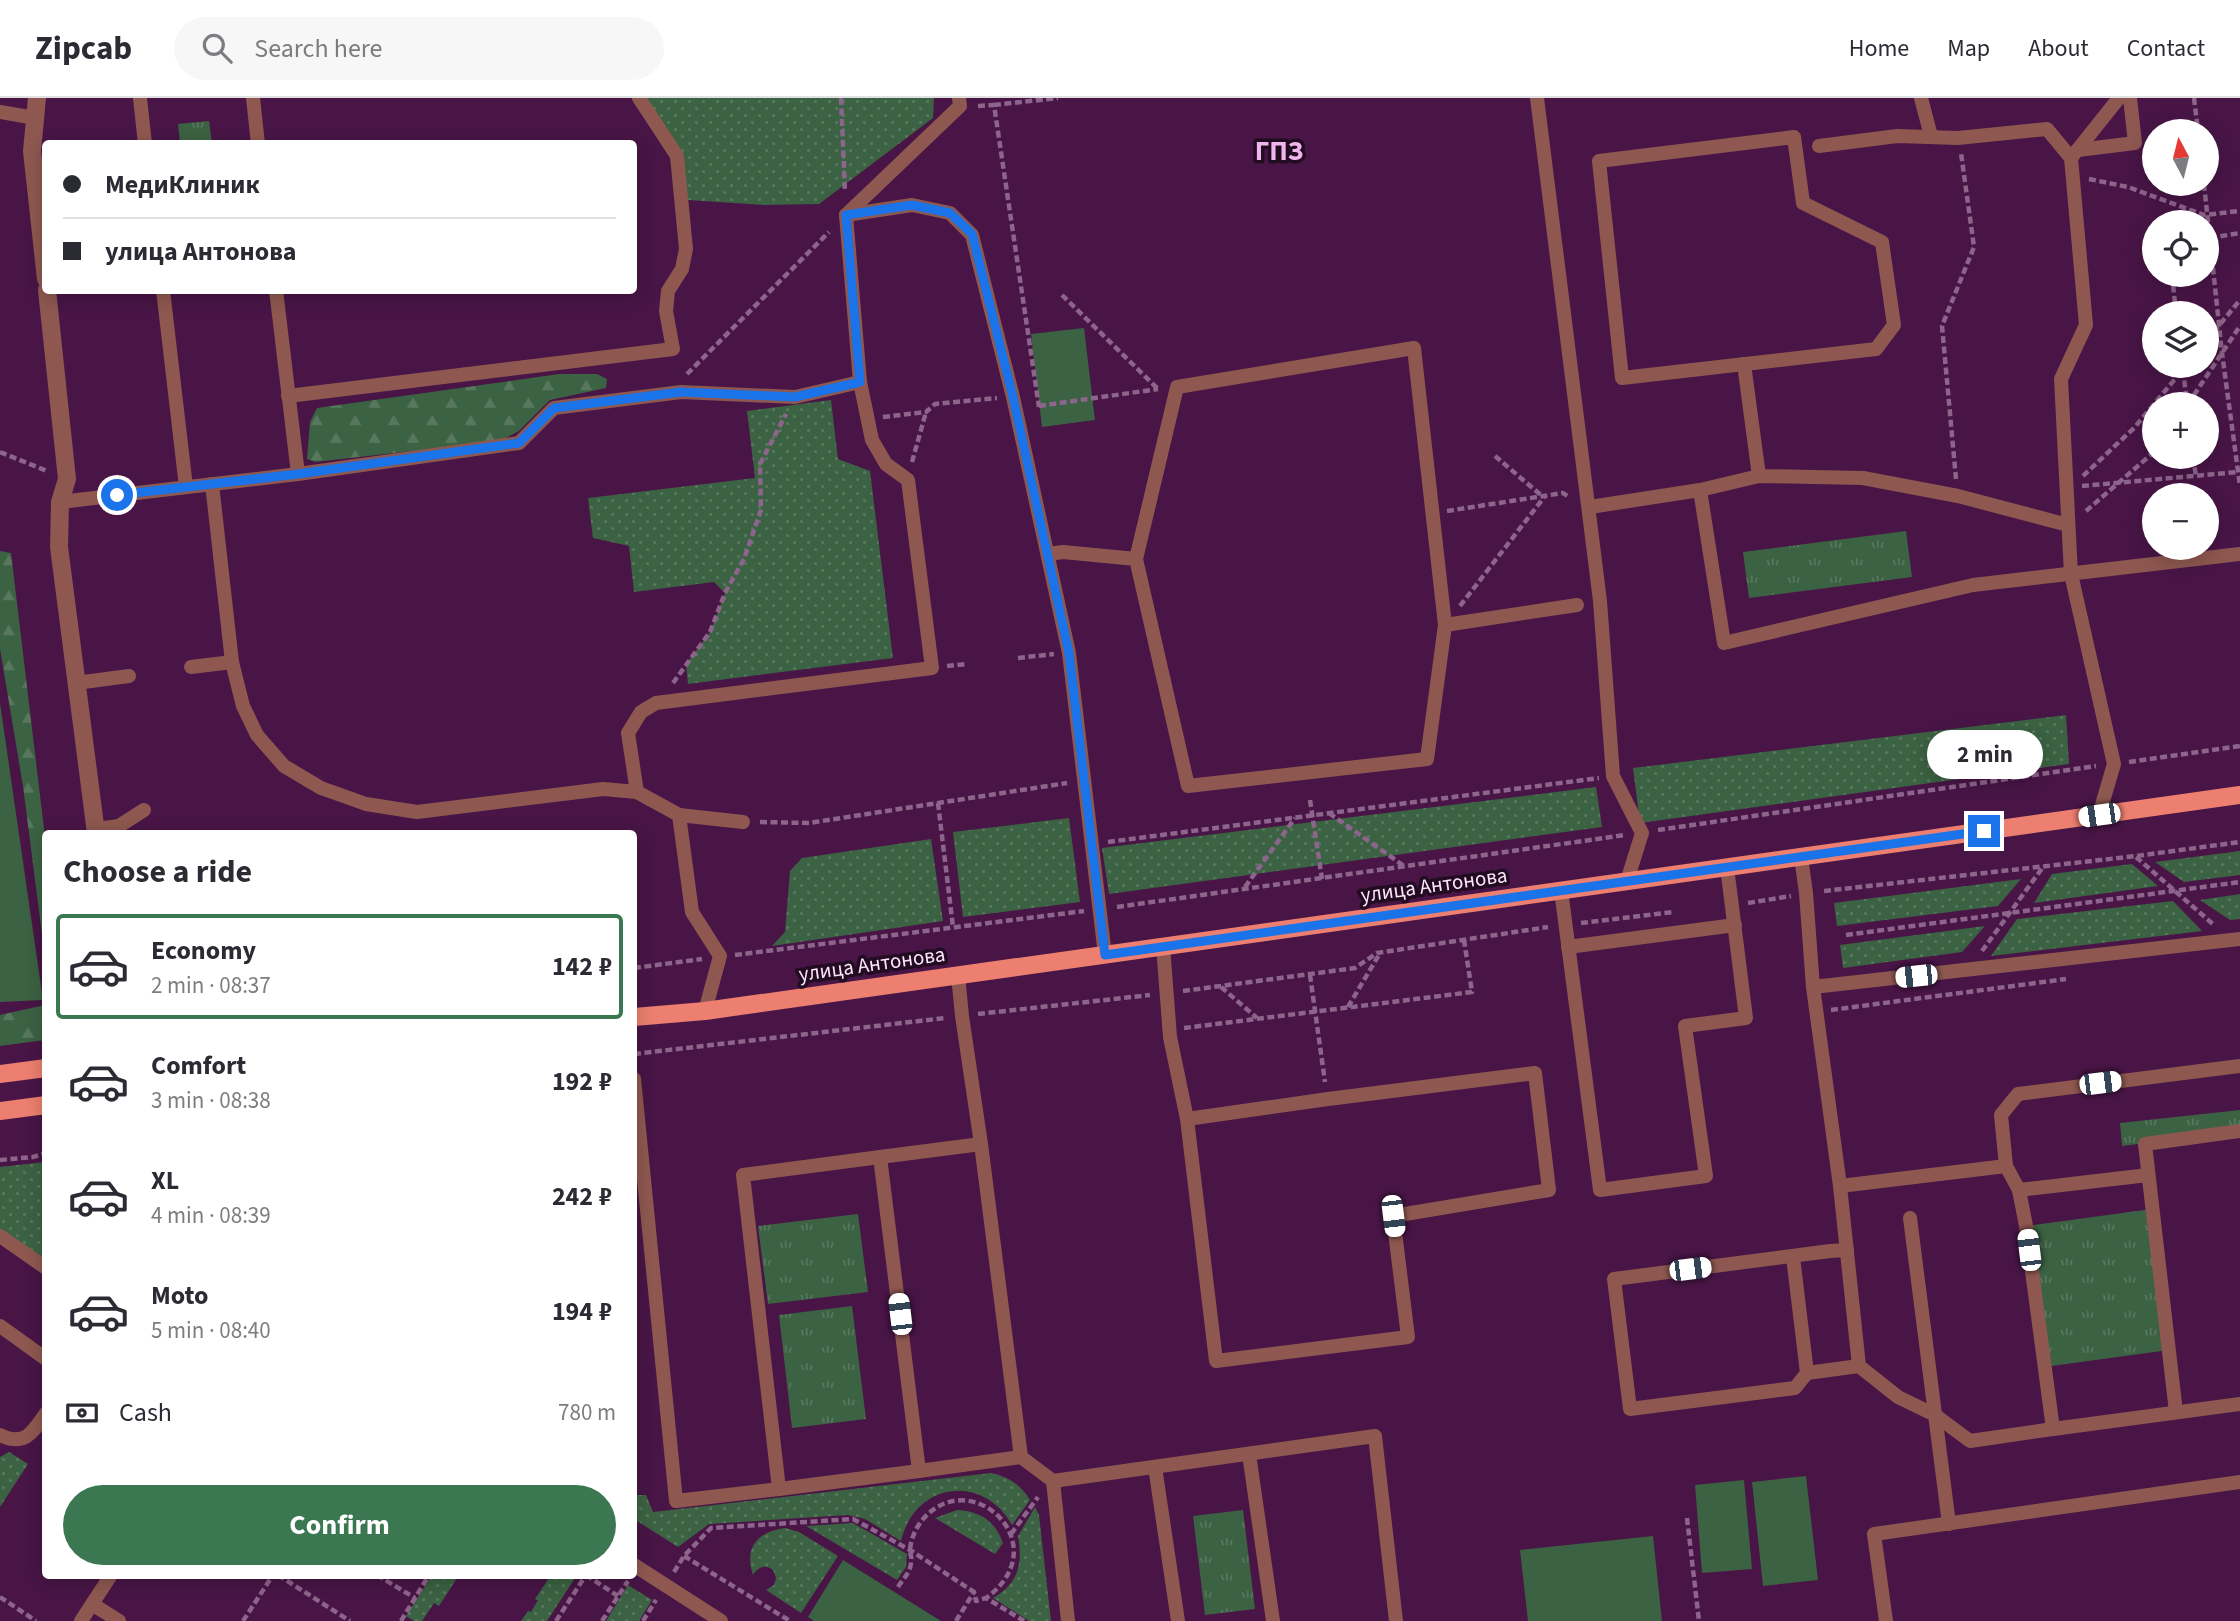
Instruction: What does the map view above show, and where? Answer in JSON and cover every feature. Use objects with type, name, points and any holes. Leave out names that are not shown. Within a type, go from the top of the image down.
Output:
[{"type":"main road","name":"улица Антонова","points":[[637,1017],[705,1011],[2240,794]]},
{"type":"main road","points":[[0,1074],[42,1069]]},
{"type":"main road","points":[[0,1111],[42,1106]]},
{"type":"street","points":[[37,98],[32,151],[42,242]]},
{"type":"street","points":[[47,294],[67,479],[60,502],[59,547],[96,830]]},
{"type":"lane","points":[[140,98],[145,140]]},
{"type":"lane","points":[[253,98],[258,140]]},
{"type":"lane","points":[[288,396],[673,349],[666,312],[668,291],[682,269],[687,249],[677,156],[639,98]]},
{"type":"lane","points":[[1537,98],[1590,507],[1613,776],[1642,832],[1627,881]]},
{"type":"lane","points":[[1921,98],[1931,136]]},
{"type":"lane","points":[[2099,815],[2114,764],[2071,574],[2069,489],[2061,379],[2086,325],[2072,176],[2074,154],[2119,98]]},
{"type":"lane","points":[[2074,154],[2135,143],[2130,98]]},
{"type":"lane","points":[[637,792],[628,733],[640,712],[656,703],[932,668],[908,480],[886,464],[872,440],[860,382],[846,215],[959,102]]},
{"type":"lane","points":[[0,112],[35,118]]},
{"type":"lane","points":[[1819,146],[1897,136],[1958,138],[2047,129],[2074,154]]},
{"type":"lane","points":[[1794,137],[1803,203],[1882,242],[1894,325],[1876,349],[1744,364],[1622,378],[1599,161],[1794,137]]},
{"type":"lane","points":[[846,215],[912,205],[950,213],[972,234],[1013,397],[1069,653],[1105,955]]},
{"type":"lane","points":[[163,294],[186,487]]},
{"type":"lane","points":[[276,294],[298,474]]},
{"type":"lane","points":[[1415,348],[1446,625],[1427,759],[1188,786],[1136,559],[1177,387],[1415,348]]},
{"type":"lane","points":[[1744,364],[1759,476]]},
{"type":"lane","points":[[60,502],[298,474],[519,443],[554,408],[681,392],[795,397],[860,382]]},
{"type":"lane","points":[[1590,507],[1700,490],[1759,476],[1863,478],[1958,496],[2068,525]]},
{"type":"lane","points":[[212,484],[232,662],[243,706],[257,735],[285,766],[321,788],[366,804],[417,812],[603,789],[637,792],[679,815],[743,822]]},
{"type":"lane","points":[[1700,490],[1724,642],[1973,585],[2240,554]]},
{"type":"lane","points":[[1048,554],[1063,552],[1136,559]]},
{"type":"lane","points":[[1446,625],[1577,605]]},
{"type":"lane","points":[[191,667],[232,662]]},
{"type":"lane","points":[[76,683],[130,676]]},
{"type":"lane","points":[[101,830],[119,826],[144,810]]},
{"type":"lane","points":[[679,815],[692,912],[720,957],[705,1011]]},
{"type":"lane","points":[[1801,857],[1813,987],[1840,1186],[1859,1366],[1898,1397],[1935,1415],[1970,1441],[2240,1404]]},
{"type":"lane","points":[[1561,890],[1600,1190],[1706,1176],[1685,1026],[1746,1018],[1727,867]]},
{"type":"lane","points":[[1568,947],[1735,925]]},
{"type":"lane","points":[[1813,987],[2235,939]]},
{"type":"lane","points":[[1163,946],[1169,1030],[1187,1119],[1216,1361],[1408,1337],[1393,1216],[1549,1190],[1535,1073],[1187,1119]]},
{"type":"lane","points":[[958,975],[1021,1457],[1052,1481],[1375,1436],[1396,1621]]},
{"type":"lane","points":[[2053,1429],[2026,1226],[2018,1190],[2006,1166],[2001,1115],[2018,1094],[2240,1066]]},
{"type":"lane","points":[[637,1109],[676,1501],[1021,1457]]},
{"type":"lane","points":[[2176,1412],[2145,1144],[2240,1131]]},
{"type":"lane","points":[[779,1489],[743,1175],[981,1144]]},
{"type":"lane","points":[[880,1157],[919,1471]]},
{"type":"lane","points":[[1840,1186],[2006,1166]]},
{"type":"lane","points":[[2018,1190],[2147,1175]]},
{"type":"lane","points":[[1910,1218],[1949,1524]]},
{"type":"lane","points":[[0,1236],[42,1265]]},
{"type":"lane","points":[[1847,1250],[1614,1279],[1630,1409],[1795,1388],[1807,1373],[1859,1366]]},
{"type":"lane","points":[[1793,1256],[1807,1373]]},
{"type":"lane","points":[[0,1326],[42,1356]]},
{"type":"lane","points":[[0,1434],[17,1439],[32,1434],[42,1419]]},
{"type":"lane","points":[[1249,1454],[1273,1621]]},
{"type":"lane","points":[[1155,1467],[1178,1621]]},
{"type":"lane","points":[[1052,1481],[1068,1621]]},
{"type":"lane","points":[[1886,1621],[1874,1534],[2240,1482]]},
{"type":"lane","points":[[637,1567],[722,1621]]},
{"type":"lane","points":[[81,1621],[108,1579]]},
{"type":"lane","points":[[92,1604],[119,1621]]},
{"type":"path","points":[[681,392],[679,383],[846,215],[841,98]]},
{"type":"path","points":[[959,102],[994,105],[1058,98]]},
{"type":"path","points":[[2194,98],[2197,119]]},
{"type":"path","points":[[994,105],[1039,407]]},
{"type":"path","points":[[1958,138],[1975,247],[1942,326],[1958,496]]},
{"type":"path","points":[[2072,176],[2128,187],[2193,210]]},
{"type":"path","points":[[2219,214],[2240,211]]},
{"type":"path","points":[[2219,236],[2240,233]]},
{"type":"path","points":[[1062,295],[1159,389]]},
{"type":"path","points":[[2240,300],[2219,326],[2240,486]]},
{"type":"path","points":[[2195,392],[2240,326]]},
{"type":"path","points":[[2069,489],[2134,428],[2175,378]]},
{"type":"path","points":[[908,480],[926,412],[934,404],[1013,397],[1039,407],[1177,387]]},
{"type":"path","points":[[656,703],[710,632],[725,593],[744,559],[761,510],[760,464],[795,397]]},
{"type":"path","points":[[868,418],[926,412]]},
{"type":"path","points":[[0,452],[67,479]]},
{"type":"path","points":[[1495,456],[1544,496]]},
{"type":"path","points":[[2068,525],[2142,463]]},
{"type":"path","points":[[2195,469],[2196,476]]},
{"type":"path","points":[[2069,489],[2238,472]]},
{"type":"path","points":[[1432,513],[1563,494],[1590,507]]},
{"type":"path","points":[[1446,625],[1544,496]]},
{"type":"path","points":[[1018,658],[1069,653]]},
{"type":"path","points":[[637,968],[1322,879],[2240,746]]},
{"type":"path","points":[[1093,844],[1613,776]]},
{"type":"path","points":[[743,822],[809,822],[1085,780]]},
{"type":"path","points":[[1310,800],[1322,879]]},
{"type":"path","points":[[938,803],[953,927]]},
{"type":"path","points":[[1329,814],[1405,866]]},
{"type":"path","points":[[1244,888],[1295,818]]},
{"type":"path","points":[[1731,906],[1806,893],[2240,842]]},
{"type":"path","points":[[2136,856],[2235,939]]},
{"type":"path","points":[[1967,970],[2043,867]]},
{"type":"path","points":[[1846,935],[2240,882]]},
{"type":"path","points":[[637,1054],[1310,975],[1355,968],[1380,953],[1565,925],[1676,912]]},
{"type":"path","points":[[1169,1030],[1472,992],[1464,940]]},
{"type":"path","points":[[1347,1008],[1380,953]]},
{"type":"path","points":[[1310,975],[1328,1099]]},
{"type":"path","points":[[1816,1012],[2076,978]]},
{"type":"path","points":[[1220,986],[1258,1019]]},
{"type":"path","points":[[0,1160],[42,1154]]},
{"type":"path","points":[[790,1621],[684,1556],[711,1528],[853,1519],[910,1550],[974,1592],[976,1601],[998,1590],[1007,1577],[1013,1565],[1011,1534],[1003,1520],[984,1505],[962,1501],[949,1502],[926,1516],[917,1527],[910,1550],[912,1561],[908,1573],[898,1587]]},
{"type":"path","points":[[1011,1534],[1030,1507]]},
{"type":"path","points":[[1687,1518],[1699,1621]]},
{"type":"path","points":[[243,1621],[272,1579]]},
{"type":"path","points":[[281,1579],[349,1621]]},
{"type":"path","points":[[384,1579],[415,1598]]},
{"type":"path","points":[[401,1621],[427,1579]]},
{"type":"path","points":[[556,1621],[583,1579]]},
{"type":"path","points":[[592,1579],[618,1596]]},
{"type":"path","points":[[602,1621],[629,1579]]},
{"type":"path","points":[[642,1621],[665,1585]]},
{"type":"path","points":[[956,1621],[974,1592]]},
{"type":"path","points":[[0,1597],[36,1621]]},
{"type":"path","points":[[986,1598],[1024,1621]]},
{"type":"green space","points":[[646,98],[934,98],[933,118],[819,204],[764,205],[688,200],[680,153]]},
{"type":"green space","points":[[209,121],[212,140],[180,140],[178,124]]},
{"type":"green space","points":[[1084,328],[1095,420],[1042,427],[1031,334]]},
{"type":"green space","points":[[559,374],[597,374],[607,379],[606,388],[550,400],[519,431],[500,441],[315,462],[307,459],[310,422],[317,408]]},
{"type":"green space","points":[[831,400],[838,459],[870,471],[893,658],[688,684],[686,664],[710,632],[725,593],[714,582],[634,592],[629,546],[593,538],[588,498],[755,478],[747,411]]},
{"type":"green space","points":[[1906,531],[1912,577],[1749,598],[1743,552]]},
{"type":"green space","points":[[0,551],[11,553],[44,830],[42,830],[42,935],[23,786],[0,649]]},
{"type":"green space","points":[[0,703],[42,1000],[0,1002]]},
{"type":"green space","points":[[2066,715],[2069,764],[1640,823],[1633,768]]},
{"type":"green space","points":[[1596,787],[1602,827],[1109,894],[1102,848]]},
{"type":"green space","points":[[1069,818],[1080,902],[963,917],[953,832]]},
{"type":"green space","points":[[931,839],[943,921],[772,946],[785,932],[790,871],[802,858]]},
{"type":"green space","points":[[2240,851],[2240,875],[2184,882],[2155,862]]},
{"type":"green space","points":[[2132,864],[2158,886],[2034,903],[2052,874]]},
{"type":"green space","points":[[2021,879],[1998,906],[1837,926],[1834,903]]},
{"type":"green space","points":[[2240,894],[2240,919],[2230,920],[2200,900]]},
{"type":"green space","points":[[2173,901],[2202,931],[1991,956],[2017,919]]},
{"type":"green space","points":[[1985,926],[1962,952],[1843,968],[1840,945]]},
{"type":"green space","points":[[42,1006],[42,1040],[0,1046],[0,1015]]},
{"type":"green space","points":[[2240,1110],[2240,1131],[2122,1146],[2120,1123]]},
{"type":"green space","points":[[42,1162],[42,1258],[0,1230],[0,1167]]},
{"type":"green space","points":[[2152,1209],[2169,1350],[2044,1367],[2026,1226]]},
{"type":"green space","points":[[858,1214],[868,1292],[768,1304],[758,1226]]},
{"type":"green space","points":[[852,1306],[866,1419],[792,1428],[779,1315]]},
{"type":"green space","points":[[9,1452],[28,1464],[0,1507],[0,1457]]},
{"type":"green space","points":[[991,1473],[1014,1482],[1030,1500],[1012,1525],[999,1508],[984,1497],[951,1491],[935,1496],[920,1506],[909,1521],[901,1541],[865,1519],[848,1515],[709,1524],[678,1547],[637,1521],[637,1495],[646,1495],[653,1512]]},
{"type":"green space","points":[[1806,1476],[1818,1580],[1763,1586],[1752,1482]]},
{"type":"green space","points":[[1744,1480],[1752,1569],[1702,1573],[1695,1485]]},
{"type":"green space","points":[[1035,1507],[1039,1515],[1051,1621],[1029,1621],[993,1598],[1014,1579],[1020,1555],[1018,1536]]},
{"type":"green space","points":[[957,1510],[973,1512],[991,1523],[1003,1543],[995,1554],[935,1518]]},
{"type":"green space","points":[[1243,1510],[1255,1609],[1205,1615],[1193,1516]]},
{"type":"green space","points":[[853,1523],[907,1554],[906,1567],[897,1580],[806,1526]]},
{"type":"green space","points":[[785,1528],[799,1532],[838,1556],[801,1613],[766,1590],[774,1585],[776,1578],[773,1570],[762,1567],[753,1575],[751,1565],[750,1556],[755,1542],[767,1533]]},
{"type":"green space","points":[[1653,1536],[1662,1621],[1528,1621],[1520,1550]]},
{"type":"green space","points":[[843,1560],[941,1621],[814,1621],[808,1617]]},
{"type":"green space","points":[[429,1579],[456,1579],[439,1606],[434,1603],[422,1621],[414,1621],[406,1616]]},
{"type":"green space","points":[[548,1579],[574,1579],[547,1621],[521,1621],[528,1611],[531,1612],[538,1600],[535,1599]]},
{"type":"green space","points":[[628,1585],[652,1600],[639,1621],[606,1621]]},
{"type":"district","name":"ГПЗ","points":[[1279,150]]},
{"type":"route","points":[[117,495],[298,474],[519,443],[554,408],[681,392],[795,397],[860,382],[846,215],[912,205],[950,213],[972,234],[1013,397],[1069,653],[1105,955],[1984,831]]}]
